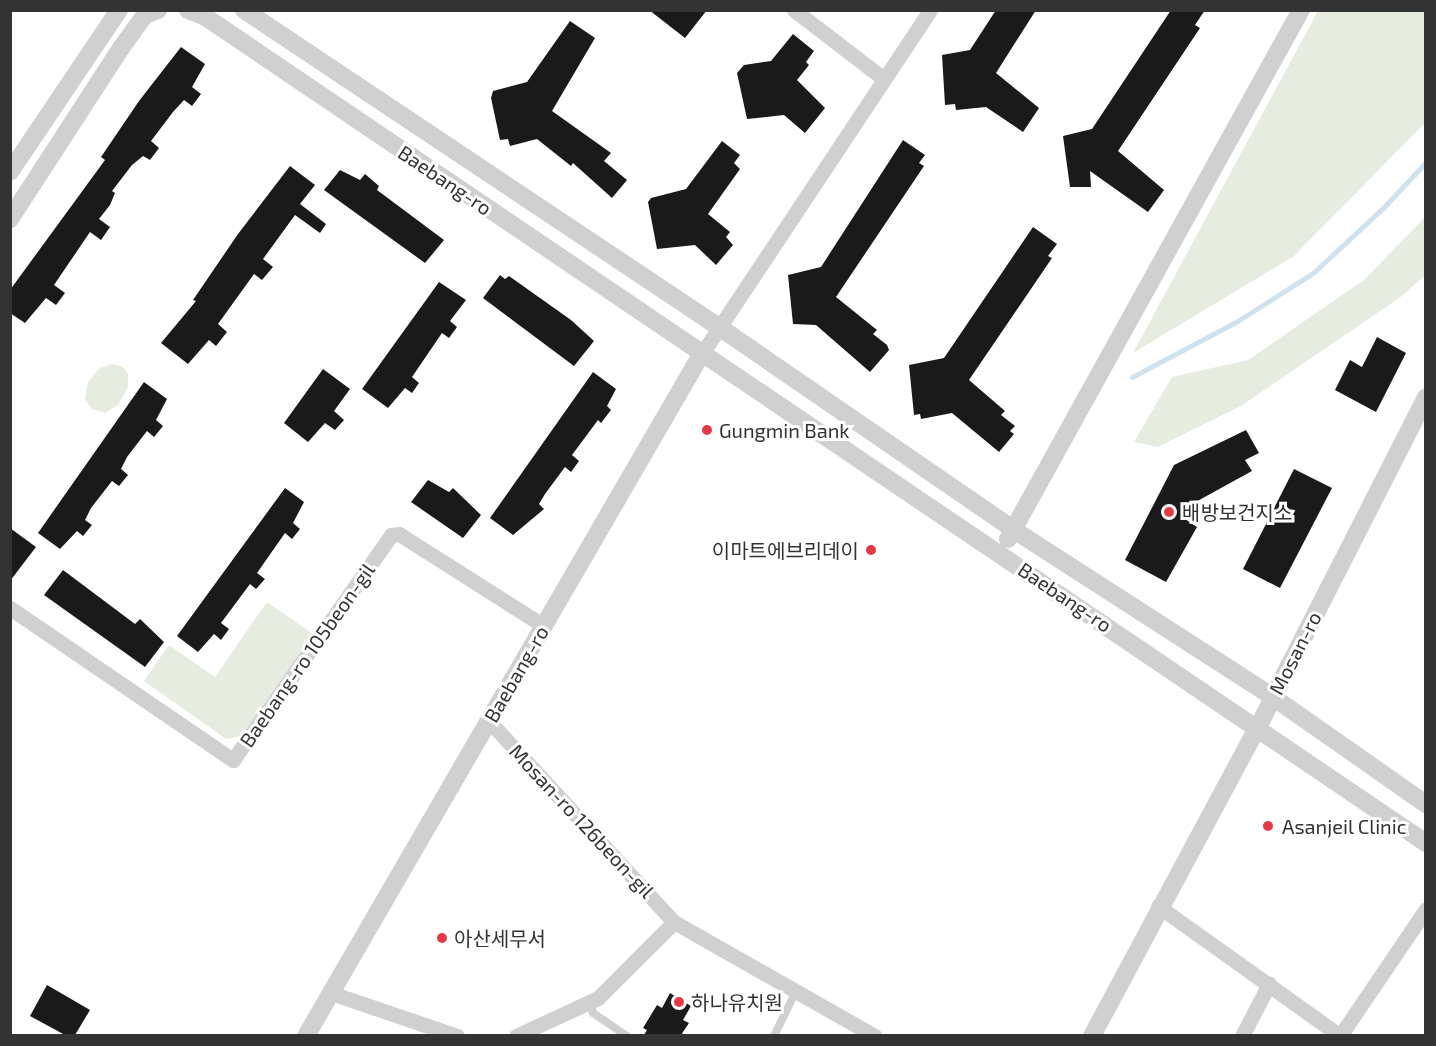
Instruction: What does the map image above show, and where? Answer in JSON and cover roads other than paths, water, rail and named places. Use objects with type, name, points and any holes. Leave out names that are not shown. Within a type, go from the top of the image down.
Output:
[{"type":"street","points":[[10,172],[119,10]]},
{"type":"street","points":[[10,219],[145,15],[158,10]]},
{"type":"street","name":"Baebang-ro","points":[[188,10],[204,16],[701,355],[1258,727],[1425,843]]},
{"type":"street","name":"Baebang-ro","points":[[244,10],[719,327],[1014,530],[1273,697],[1425,804]]},
{"type":"street","points":[[794,10],[884,79]]},
{"type":"street","name":"Baebang-ro","points":[[306,1035],[701,355],[930,10]]},
{"type":"street","points":[[998,552],[1014,530],[1301,10]]},
{"type":"street","name":"Mosan-ro","points":[[1092,1035],[1158,906],[1258,727],[1425,397]]},
{"type":"street","name":"Baebang-ro 105beon-gil","points":[[10,608],[233,760],[391,535],[399,534],[544,626]]},
{"type":"street","name":"Mosan-ro 126beon-gil","points":[[489,721],[674,922],[875,1035]]},
{"type":"street","points":[[1158,906],[1340,1035],[1425,909]]},
{"type":"street","points":[[516,1035],[591,1003],[674,922]]},
{"type":"street","points":[[1242,1035],[1269,984]]},
{"type":"street","points":[[331,993],[457,1035]]},
{"type":"lane","points":[[774,1035],[796,991]]},
{"type":"lane","points":[[591,1003],[593,1013],[627,1035]]},
{"type":"waterway","points":[[1132,377],[1236,322],[1313,273],[1383,208],[1426,162]]},
{"type":"place","name":"Gungmin Bank","points":[[707,430]]},
{"type":"place","name":"배방보건지소","points":[[1169,512]]},
{"type":"place","name":"이마트에브리데이","points":[[871,550]]},
{"type":"place","name":"Asanjeil Clinic","points":[[1268,826]]},
{"type":"place","name":"아산세무서","points":[[442,938]]},
{"type":"place","name":"하나유치원","points":[[679,1002]]}]
